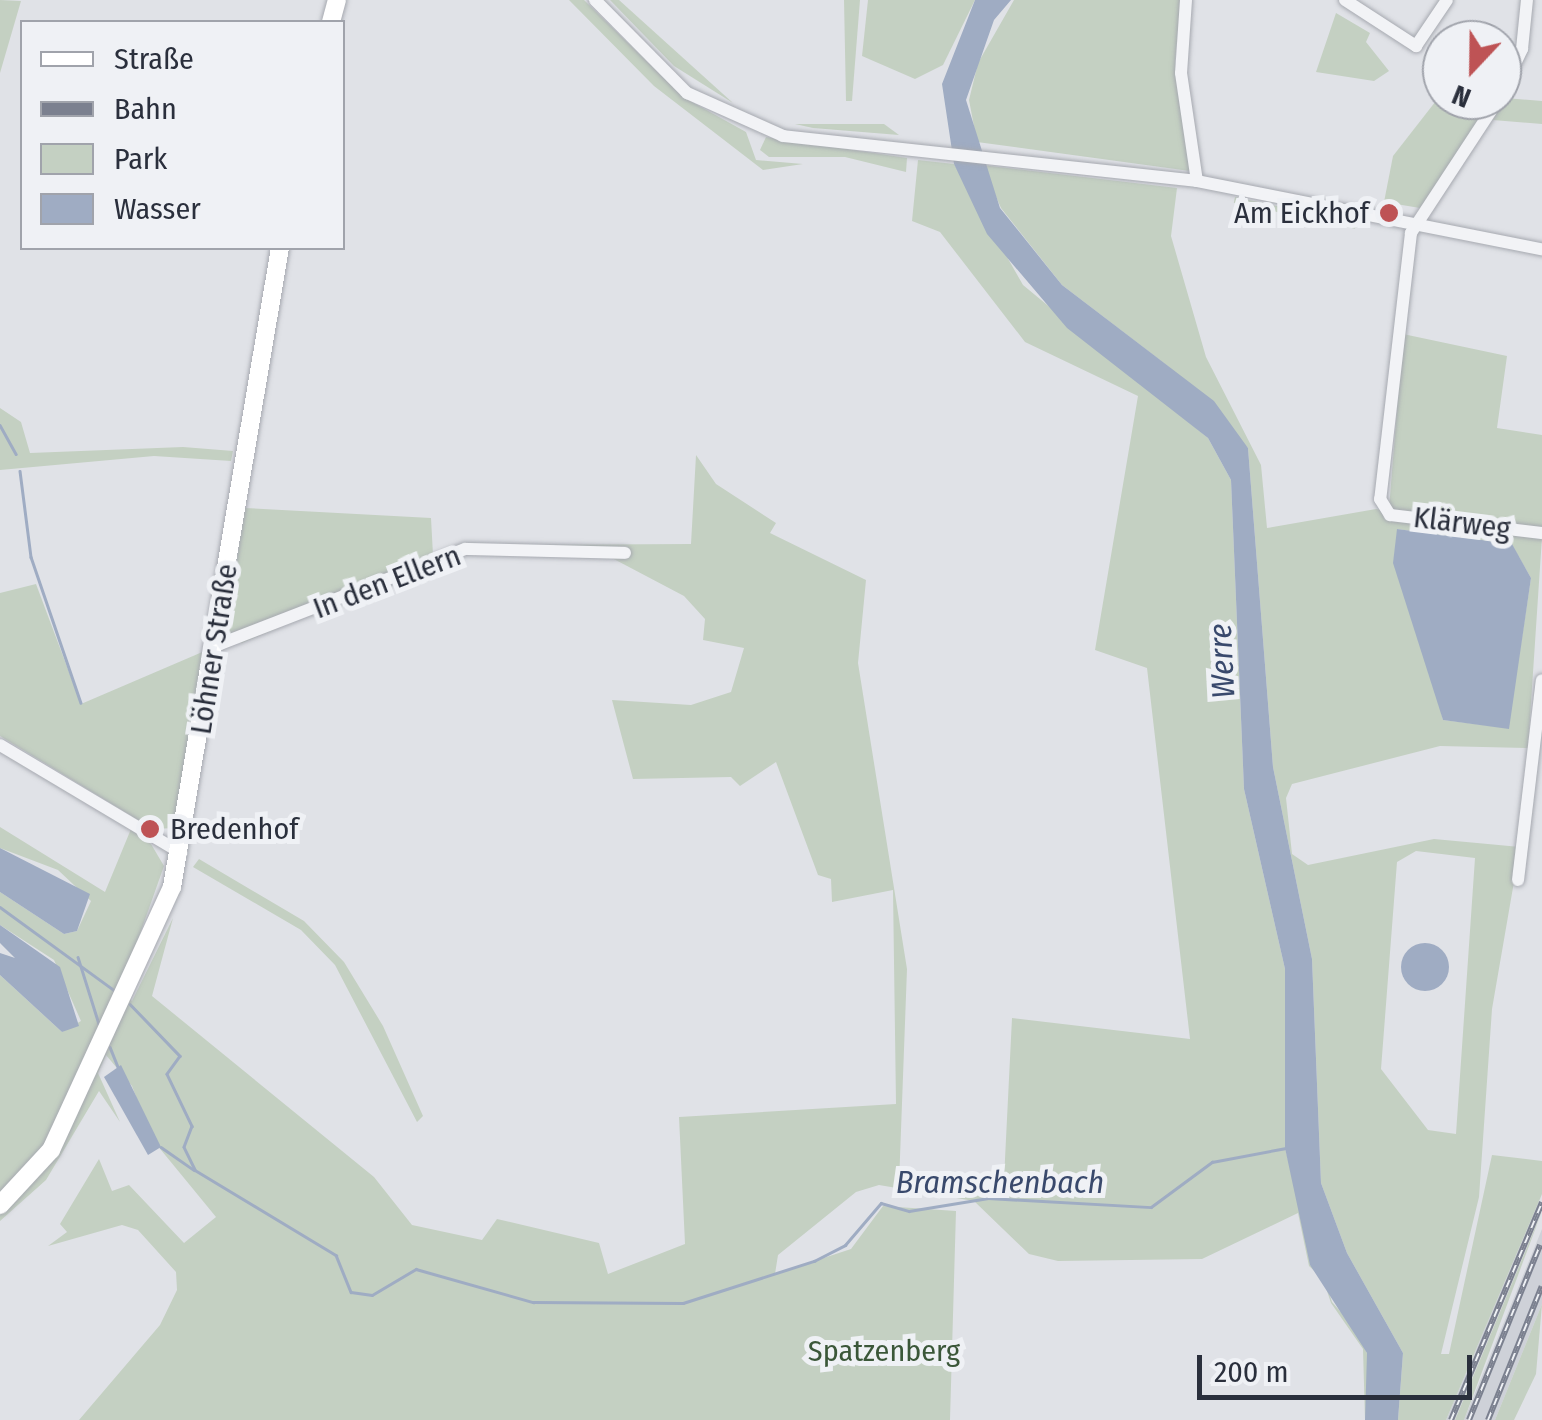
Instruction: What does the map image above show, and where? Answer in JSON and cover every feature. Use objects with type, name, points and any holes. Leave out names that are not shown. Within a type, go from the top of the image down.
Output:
[{"type":"main road","name":"Löhner Straße","points":[[0,1205],[42,1166],[106,1038],[181,853],[280,250]]},
{"type":"street","points":[[594,0],[666,76],[730,118],[783,136],[1198,181],[1542,249]]},
{"type":"street","points":[[1186,0],[1181,72],[1198,181]]},
{"type":"street","points":[[1345,0],[1416,46],[1447,0]]},
{"type":"street","points":[[1522,49],[1528,0]]},
{"type":"street","points":[[1416,226],[1485,120]]},
{"type":"street","name":"Klärweg","points":[[1416,226],[1383,512],[1542,533]]},
{"type":"street","name":"In den Ellern","points":[[215,646],[465,550],[625,553]]},
{"type":"street","points":[[1518,880],[1542,680]]},
{"type":"street","points":[[0,745],[181,853]]},
{"type":"shaded area","points":[[1542,1194],[1455,1420],[1446,1420]]},
{"type":"shaded area","points":[[1542,1229],[1542,1304],[1495,1420],[1464,1420]]},
{"type":"green space","points":[[0,0],[21,1],[0,73]]},
{"type":"green space","points":[[569,0],[584,0],[683,97],[746,132],[756,160],[803,164],[763,170],[654,86]]},
{"type":"green space","points":[[610,0],[619,0],[733,103],[674,66]]},
{"type":"green space","points":[[844,0],[860,0],[852,101],[846,101]]},
{"type":"green space","points":[[868,0],[975,0],[943,65],[915,79],[862,56]]},
{"type":"green space","points":[[1014,0],[1181,0],[1175,61],[1197,172],[977,142],[969,100],[978,63]]},
{"type":"green space","points":[[1336,13],[1370,33],[1366,42],[1389,71],[1374,81],[1316,72]]},
{"type":"green space","points":[[1522,99],[1542,101],[1542,124],[1493,120],[1522,120]]},
{"type":"green space","points":[[1422,119],[1479,120],[1420,208],[1384,202],[1393,156]]},
{"type":"green space","points":[[795,124],[884,124],[899,135],[813,128]]},
{"type":"green space","points":[[766,137],[907,158],[906,172],[845,157],[769,157],[760,150]]},
{"type":"green space","name":"Spatzenberg","points":[[918,160],[954,164],[1023,285],[1208,438],[1231,480],[1244,789],[1285,969],[1285,1148],[1310,1245],[1310,1265],[1325,1279],[1332,1302],[1354,1327],[1367,1353],[1371,1400],[1365,1420],[1363,1349],[1331,1303],[1323,1279],[1309,1266],[1298,1213],[1202,1259],[1058,1261],[1029,1254],[974,1201],[879,1185],[856,1192],[778,1255],[775,1274],[851,1249],[883,1206],[956,1211],[950,1420],[79,1420],[160,1325],[177,1290],[176,1272],[138,1230],[122,1225],[48,1246],[67,1232],[60,1224],[99,1159],[112,1191],[129,1185],[184,1243],[216,1217],[152,1139],[132,1086],[106,1055],[98,1073],[120,1122],[99,1091],[46,1180],[0,1221],[0,975],[62,1032],[81,1021],[54,960],[0,925],[0,892],[64,934],[77,931],[91,901],[58,870],[0,848],[0,827],[105,892],[131,829],[151,844],[164,866],[120,990],[132,1001],[173,918],[152,996],[374,1177],[412,1225],[482,1240],[497,1219],[599,1243],[608,1274],[685,1244],[679,1117],[896,1104],[893,890],[832,902],[831,879],[818,875],[776,762],[740,786],[731,777],[633,779],[612,700],[691,705],[731,692],[744,648],[703,640],[705,619],[684,596],[610,557],[485,550],[433,562],[242,643],[225,635],[245,508],[431,518],[433,555],[487,545],[691,544],[696,455],[716,484],[776,523],[770,533],[866,580],[858,663],[907,969],[899,1184],[960,1192],[1004,1179],[1012,1018],[1190,1039],[1147,668],[1095,650],[1138,396],[1025,342],[940,232],[912,221]]},
{"type":"green space","points":[[982,165],[1177,188],[1171,236],[1206,357],[1261,465],[1267,528],[1376,509],[1542,537],[1528,748],[1440,746],[1292,784],[1286,798],[1292,854],[1308,865],[1434,839],[1520,847],[1492,1009],[1479,1197],[1441,1354],[1449,1354],[1492,1155],[1542,1161],[1542,1194],[1446,1420],[1398,1420],[1403,1353],[1347,1253],[1321,1183],[1312,959],[1273,767],[1248,448],[1169,367],[1062,285],[1001,208]],"holes":[[[1397,529],[1512,545],[1531,578],[1508,728],[1443,720]],[[1416,851],[1475,858],[1456,1134],[1428,1130],[1381,1069],[1397,862]]]},
{"type":"green space","points":[[1235,197],[1356,223],[1355,229],[1234,203]]},
{"type":"green space","points":[[1403,334],[1507,356],[1497,428],[1542,435],[1542,528],[1389,509]]},
{"type":"green space","points":[[0,408],[21,422],[30,453],[183,447],[233,451],[231,461],[154,456],[0,470]]},
{"type":"green space","points":[[36,584],[81,704],[207,650],[175,828],[153,829],[0,736],[0,593]]},
{"type":"green space","points":[[199,859],[304,921],[344,962],[383,1026],[423,1116],[417,1122],[335,965],[301,930],[193,867]]},
{"type":"green space","points":[[1542,1211],[1464,1420],[1455,1420]]},
{"type":"green space","points":[[1542,1304],[1536,1374],[1514,1420],[1495,1420]]},
{"type":"water","points":[[975,0],[1011,0],[994,20],[966,100],[1000,208],[1062,285],[1214,401],[1248,448],[1273,767],[1312,959],[1321,1183],[1347,1253],[1403,1353],[1398,1420],[1365,1420],[1367,1353],[1310,1265],[1285,1148],[1285,969],[1244,789],[1231,480],[1208,438],[1067,328],[987,234],[954,164],[942,84]]},
{"type":"water","points":[[1397,529],[1512,544],[1531,578],[1509,729],[1443,720],[1393,563]]},
{"type":"water","points":[[0,848],[90,894],[77,931],[64,934],[0,892]]},
{"type":"water","points":[[0,925],[60,967],[79,1026],[62,1032],[0,975],[0,953],[15,958],[0,943]]},
{"type":"water","points":[[1425,943],[1442,950],[1449,967],[1442,984],[1425,991],[1408,984],[1401,967],[1408,950]]},
{"type":"water","points":[[121,1065],[161,1147],[148,1155],[104,1077]]},
{"type":"waterway","points":[[0,425],[16,454]]},
{"type":"waterway","points":[[20,471],[31,557],[81,703]]},
{"type":"waterway","name":"Bramschenbach","points":[[0,907],[115,991]]},
{"type":"waterway","points":[[78,957],[99,1024]]},
{"type":"waterway","points":[[130,1004],[180,1056],[167,1074],[192,1126],[184,1147],[195,1170],[336,1255],[351,1292],[372,1295],[416,1269],[533,1302],[683,1303],[814,1261],[845,1245],[881,1203],[909,1211],[988,1198],[1151,1207],[1212,1162],[1286,1148]]},
{"type":"waterway","points":[[110,1047],[118,1067]]},
{"type":"waterway","points":[[161,1147],[194,1170]]},
{"type":"railway","points":[[1451,1420],[1542,1202]]},
{"type":"railway","points":[[1469,1420],[1540,1245]]},
{"type":"railway","points":[[1488,1420],[1542,1286]]},
{"type":"place","name":"Am Eickhof","points":[[1389,213]]},
{"type":"place","name":"Bredenhof","points":[[150,829]]},
{"type":"water label","name":"Werre","points":[[1222,661]]}]
